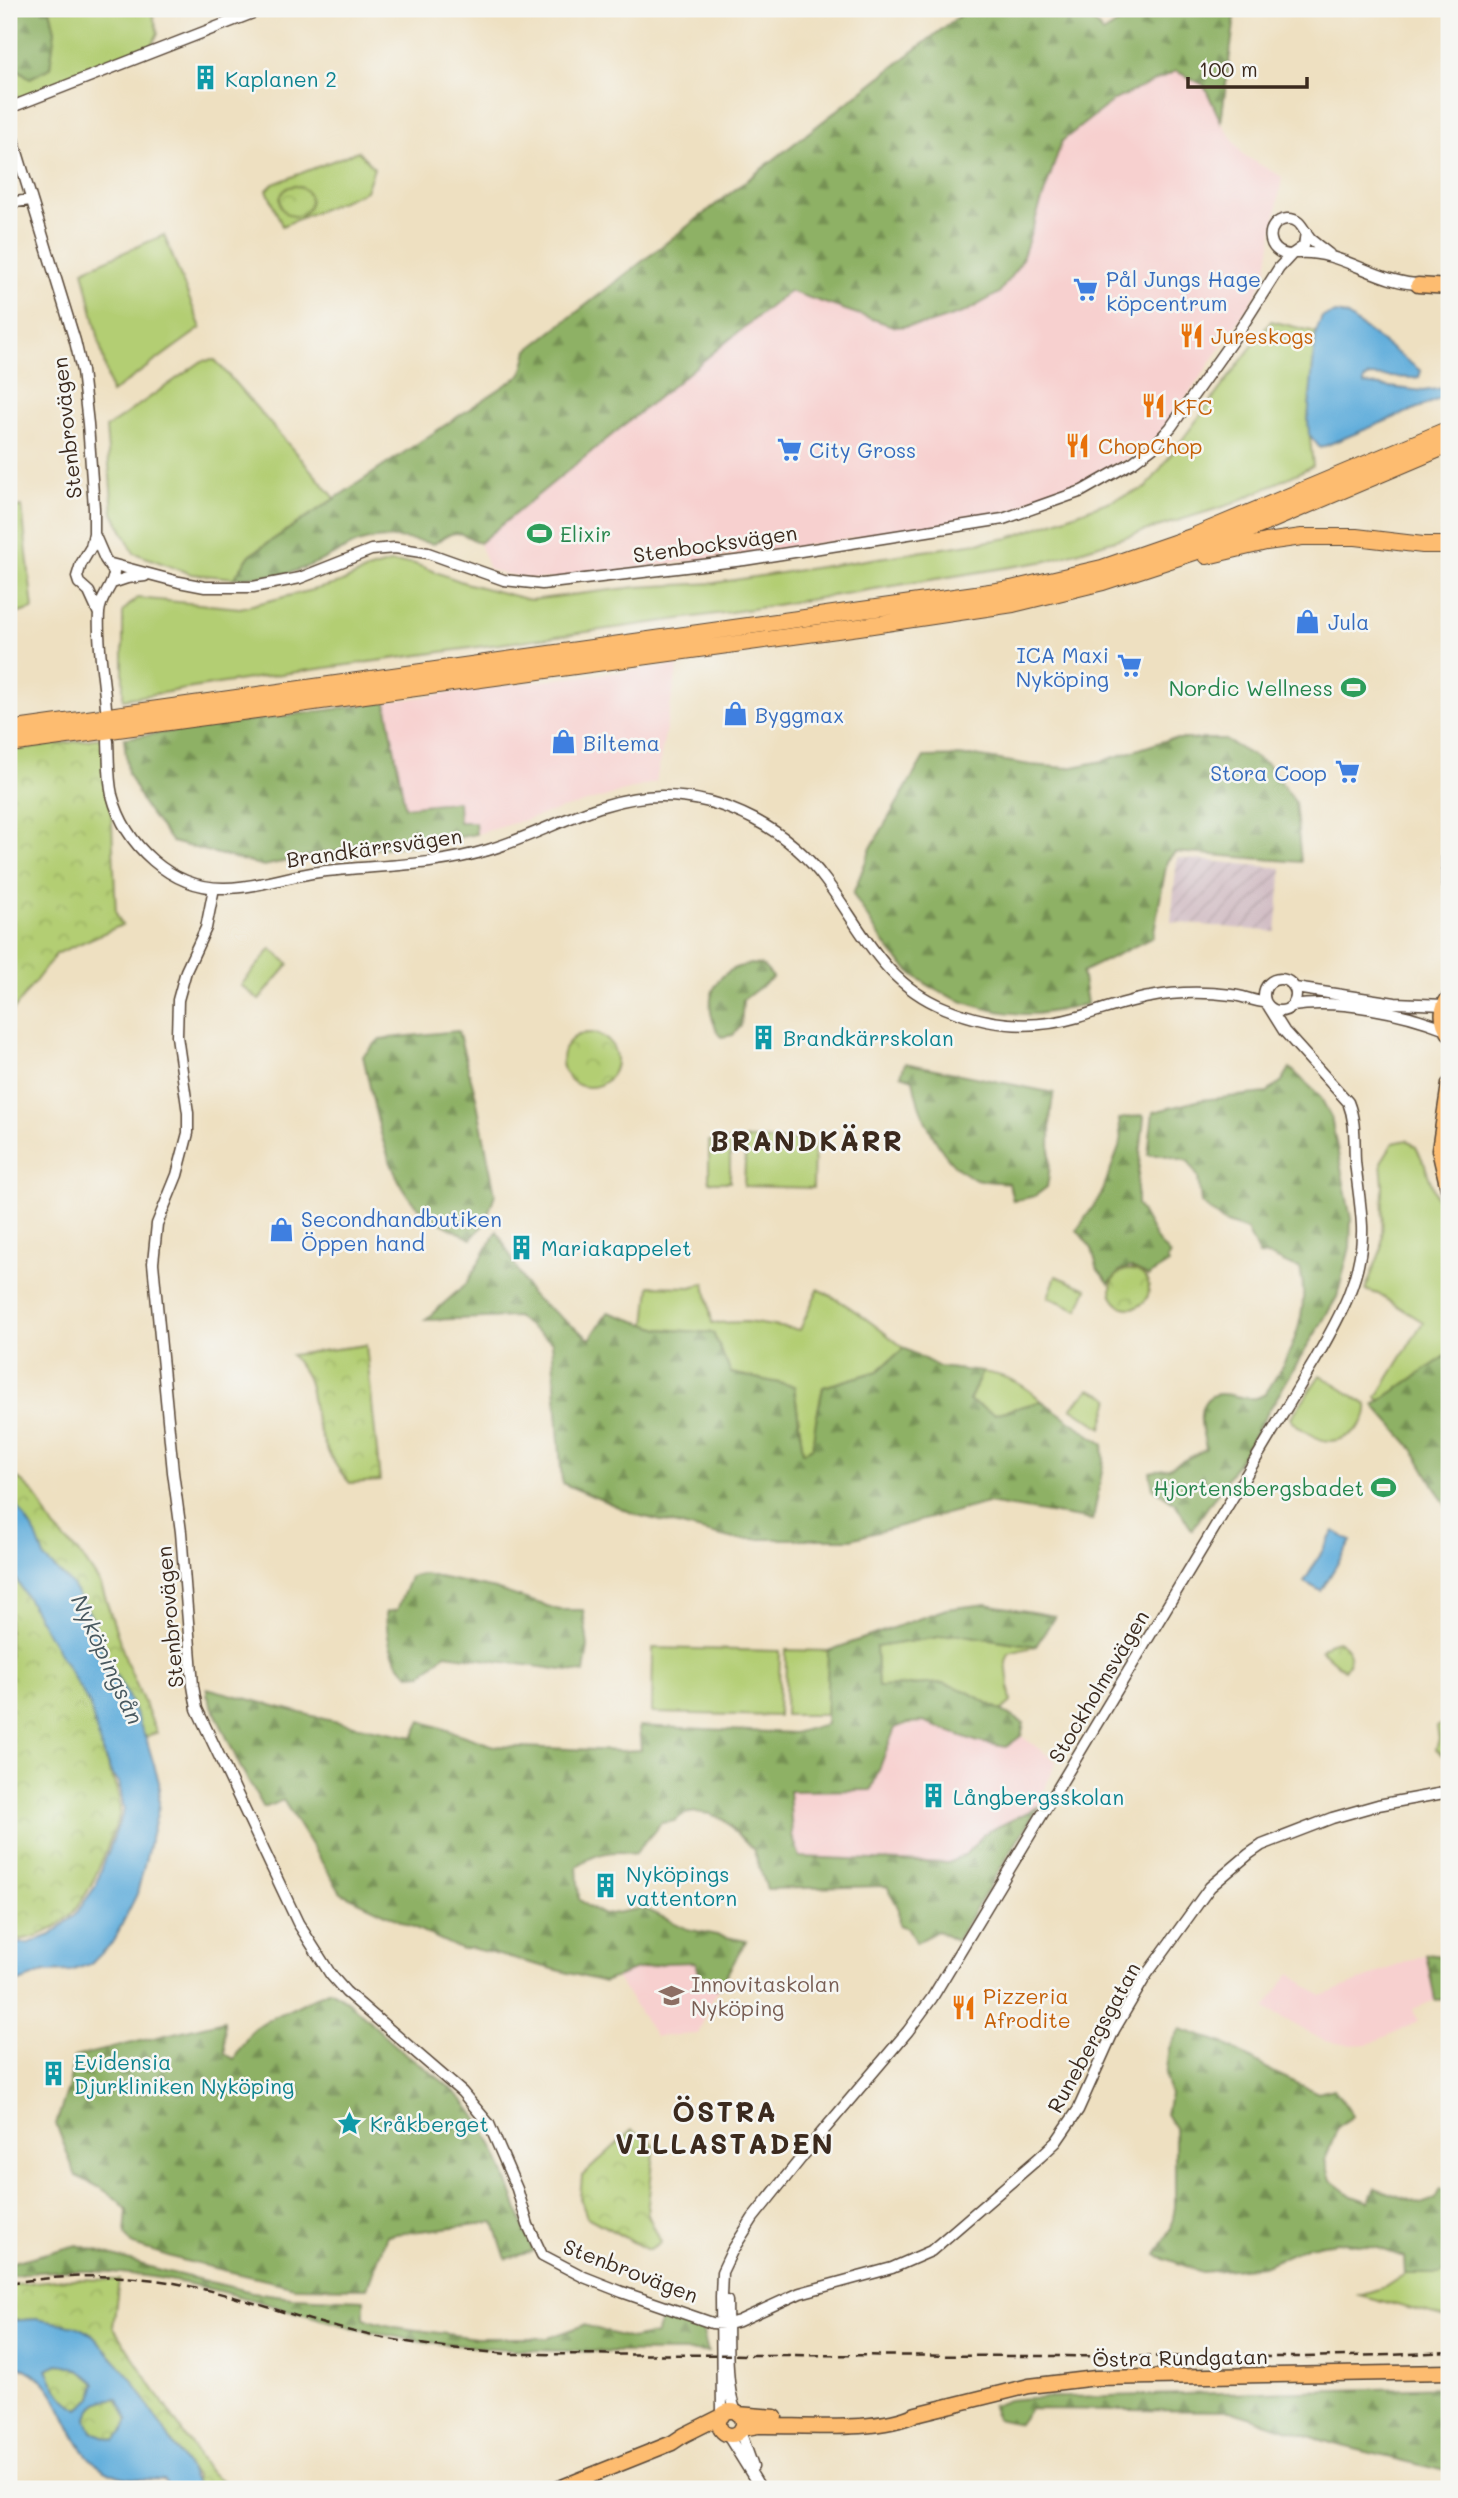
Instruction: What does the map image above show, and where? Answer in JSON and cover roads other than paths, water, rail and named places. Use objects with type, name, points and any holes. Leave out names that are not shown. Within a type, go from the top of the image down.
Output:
[{"type":"highway","points":[[9,730],[1011,589],[1102,568],[1194,536],[1449,429]]},
{"type":"highway","points":[[1133,574],[1263,525],[1449,445]]},
{"type":"highway","points":[[9,744],[1013,604],[1266,542],[1303,537],[1356,537],[1423,545],[1449,545]]},
{"type":"highway","points":[[1423,545],[1449,557]]},
{"type":"main road","points":[[1418,285],[1449,287]]},
{"type":"main road","points":[[1449,841],[1449,884]]},
{"type":"main road","points":[[1447,1001],[1442,1017],[1448,1031]]},
{"type":"main road","points":[[1449,1084],[1439,1150],[1449,1193]]},
{"type":"main road","name":"Östra Rundgatan","points":[[731,2423],[786,2418],[916,2414],[1028,2386],[1096,2378],[1449,2372]]},
{"type":"main road","points":[[557,2489],[673,2443],[684,2435],[731,2423]]},
{"type":"street","points":[[9,108],[263,9]]},
{"type":"street","name":"Stenbrovägen","points":[[9,126],[82,371],[94,533],[77,577],[83,588],[89,592],[99,614],[106,708]]},
{"type":"street","points":[[9,203],[30,200]]},
{"type":"street","points":[[1334,258],[1311,240],[1298,222],[1286,219],[1280,221],[1271,232],[1271,243],[1282,254],[1316,253],[1405,284],[1449,282]]},
{"type":"street","points":[[1294,254],[1306,242],[1306,232]]},
{"type":"street","name":"Stenbocksvägen","points":[[1267,286],[1275,249]]},
{"type":"street","name":"Stenbocksvägen","points":[[108,561],[151,575],[205,587],[253,587],[300,578],[371,550],[395,548],[428,553],[516,582],[552,584],[744,560],[986,524],[1042,506],[1079,485],[1118,471],[1153,447],[1171,427],[1267,286],[1294,254]]},
{"type":"street","name":"Stenbrovägen","points":[[94,533],[114,572],[99,614]]},
{"type":"street","points":[[85,559],[95,556],[108,561]]},
{"type":"street","name":"Stenbocksvägen","points":[[109,586],[127,578],[151,575]]},
{"type":"street","points":[[89,592],[100,592],[109,586]]},
{"type":"street","points":[[108,741],[111,790],[119,814],[136,844],[150,860],[168,872],[193,883],[214,888]]},
{"type":"street","name":"Brandkärrsvägen","points":[[214,888],[245,887],[317,872],[457,858],[518,840],[604,805],[628,799],[674,796],[708,802],[739,812],[782,837],[824,878],[887,969],[905,985],[941,1006],[985,1022],[1041,1024],[1068,1020],[1150,997],[1183,994],[1235,995],[1267,1005]]},
{"type":"street","name":"Stenbrovägen","points":[[214,888],[206,928],[186,971],[178,1000],[177,1036],[188,1113],[188,1133],[177,1175],[158,1224],[153,1263],[181,1532],[192,1686],[197,1709],[298,1923],[331,1975],[346,1992],[462,2092],[489,2124],[542,2255],[584,2277],[622,2292],[724,2324]]},
{"type":"street","points":[[1292,1038],[1267,1005],[1264,994],[1273,981],[1282,979],[1295,988],[1395,1003],[1447,1001]]},
{"type":"street","name":"Brandkärrsvägen","points":[[1235,995],[1267,986]]},
{"type":"street","points":[[1292,1038],[1289,1008],[1296,998],[1295,988]]},
{"type":"street","points":[[1267,1005],[1278,1011],[1313,1004],[1353,1007],[1409,1016],[1448,1031]]},
{"type":"street","name":"Stockholmsvägen","points":[[759,2484],[744,2438],[731,2423],[724,2324],[727,2263],[753,2218],[908,2031],[937,1990],[1331,1332],[1356,1274],[1361,1247],[1361,1206],[1353,1114],[1348,1102],[1292,1038]]},
{"type":"street","name":"Runebergsgatan","points":[[724,2324],[739,2321],[800,2293],[892,2268],[931,2251],[1040,2158],[1056,2142],[1078,2110],[1114,2030],[1147,1974],[1210,1887],[1249,1854],[1269,1842],[1332,1818],[1378,1805],[1449,1792]]},
{"type":"water","points":[[1336,313],[1346,315],[1421,371],[1419,377],[1413,378],[1369,376],[1364,380],[1364,384],[1423,391],[1443,388],[1449,395],[1320,448],[1309,434],[1308,420],[1316,332],[1322,317]]},
{"type":"water","points":[[9,1493],[36,1535],[45,1559],[71,1584],[93,1619],[103,1654],[127,1694],[147,1741],[159,1782],[159,1806],[137,1894],[113,1942],[91,1964],[70,1971],[45,1972],[9,1986],[9,1944],[29,1943],[51,1935],[75,1915],[95,1887],[124,1810],[119,1783],[111,1773],[102,1751],[89,1704],[9,1567]]},
{"type":"water","name":"Hjortensbergsbadet","points":[[1334,1531],[1351,1541],[1321,1591],[1304,1582]]},
{"type":"water","points":[[36,2319],[76,2326],[93,2335],[130,2377],[195,2482],[202,2489],[171,2489],[163,2480],[122,2476],[97,2465],[78,2443],[58,2403],[42,2380],[9,2360],[9,2321]],"holes":[[[58,2364],[79,2370],[96,2383],[92,2398],[79,2409],[63,2397],[47,2369]],[[117,2398],[128,2420],[123,2432],[115,2440],[92,2432],[87,2419],[92,2409],[102,2401]]]},
{"type":"railway","points":[[9,2283],[99,2276],[167,2282],[232,2297],[359,2333],[414,2343],[507,2354],[1301,2357],[1449,2352]]},
{"type":"place","name":"Kaplanen 2","points":[[205,78]]},
{"type":"place","name":"Pål Jungs Hage köpcentrum","points":[[1086,290]]},
{"type":"place","name":"Jureskogs","points":[[1191,335]]},
{"type":"place","name":"KFC","points":[[1153,406]]},
{"type":"place","name":"ChopChop","points":[[1078,445]]},
{"type":"place","name":"City Gross","points":[[789,449]]},
{"type":"place","name":"Elixir","points":[[540,533]]},
{"type":"place","name":"Jula","points":[[1308,621]]},
{"type":"place","name":"ICA Maxi Nyköping","points":[[1129,666]]},
{"type":"place","name":"Nordic Wellness","points":[[1353,687]]},
{"type":"place","name":"Byggmax","points":[[735,714]]},
{"type":"place","name":"Biltema","points":[[563,742]]},
{"type":"place","name":"Stora Coop","points":[[1347,772]]},
{"type":"place","name":"Brandkärrskolan","points":[[763,1037]]},
{"type":"place","name":"Secondhandbutiken Öppen hand","points":[[281,1230]]},
{"type":"place","name":"Mariakappelet","points":[[521,1247]]},
{"type":"place","name":"Hjortensbergsbadet","points":[[1384,1487]]},
{"type":"place","name":"Långbergsskolan","points":[[933,1796]]},
{"type":"place","name":"Nyköpings vattentorn","points":[[606,1885]]},
{"type":"place","name":"Innovitaskolan Nyköping","points":[[671,1995]]},
{"type":"place","name":"Pizzeria Afrodite","points":[[963,2007]]},
{"type":"place","name":"Evidensia Djurkliniken Nyköping","points":[[54,2073]]},
{"type":"place","name":"Kråkberget","points":[[350,2123]]},
{"type":"district","name":"BRANDKÄRR","points":[[807,1140]]},
{"type":"district","name":"ÖSTRA VILLASTADEN","points":[[725,2127]]},
{"type":"water label","name":"Nyköpingsån","points":[[108,1659]]}]
